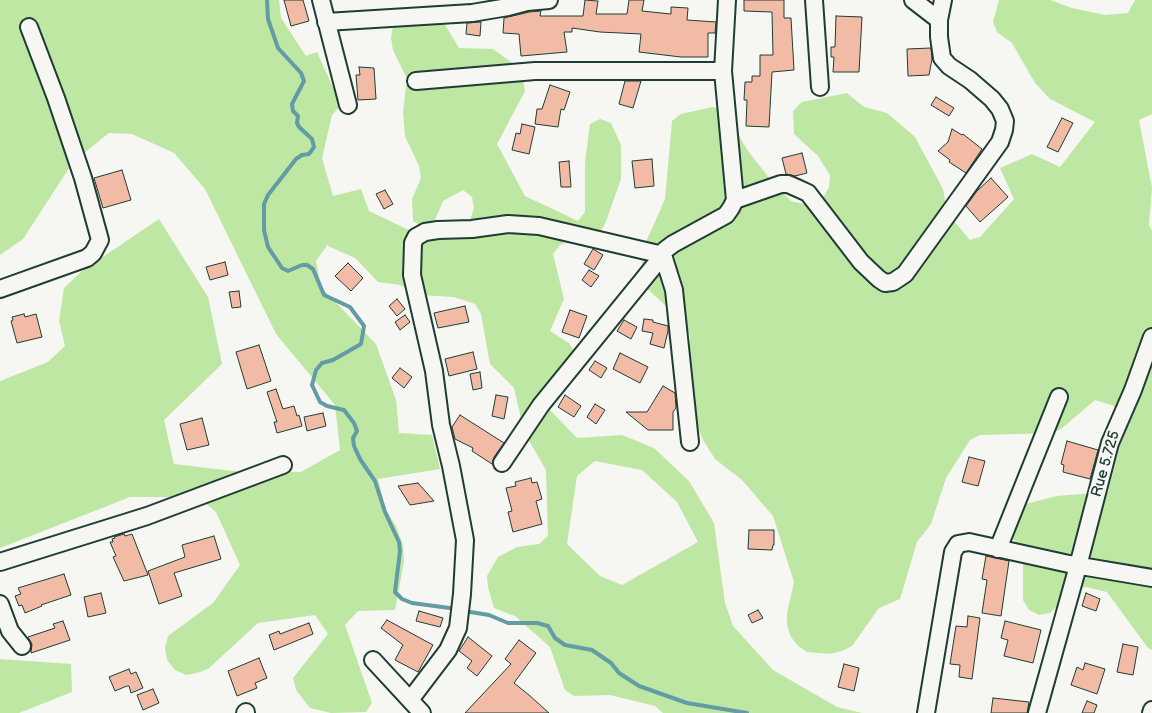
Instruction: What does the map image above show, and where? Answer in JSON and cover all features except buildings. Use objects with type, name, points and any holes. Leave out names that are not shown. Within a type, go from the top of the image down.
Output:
[{"type":"street","points":[[321,0],[348,105]]},
{"type":"street","points":[[326,22],[472,13],[527,2],[549,0]]},
{"type":"street","points":[[502,463],[541,405],[663,255],[665,250],[726,215],[735,200],[723,71],[727,0]]},
{"type":"street","points":[[814,0],[820,87]]},
{"type":"street","points":[[913,0],[940,20]]},
{"type":"street","points":[[735,200],[781,184],[788,184],[808,193],[861,262],[879,279],[885,283],[893,282],[905,274],[1000,142],[1004,130],[1004,121],[1000,109],[992,99],[970,80],[949,66],[942,58],[940,20],[944,0]]},
{"type":"street","points":[[0,289],[87,258],[93,253],[100,240],[62,116],[29,27]]},
{"type":"street","points":[[416,81],[535,71],[723,71]]},
{"type":"street","points":[[373,660],[417,709],[458,628],[462,594],[465,540],[442,425],[434,372],[412,275],[413,243],[416,237],[425,232],[438,230],[472,229],[508,224],[539,226],[663,255]]},
{"type":"street","points":[[663,255],[674,290],[690,442]]},
{"type":"street","name":"Rue 5.725","points":[[1037,713],[1110,443],[1133,390],[1152,337]]},
{"type":"street","points":[[998,548],[1059,397]]},
{"type":"street","points":[[0,562],[147,516],[283,465]]},
{"type":"street","points":[[926,713],[955,548],[958,544],[969,542],[1078,566],[1152,578]]},
{"type":"street","points":[[0,604],[10,631],[22,646]]},
{"type":"green space","points":[[0,0],[279,0],[281,18],[306,56],[317,52],[341,105],[332,115],[322,158],[333,196],[361,189],[369,211],[432,241],[454,236],[470,220],[474,208],[472,197],[463,190],[443,201],[434,222],[423,227],[413,221],[412,199],[421,178],[419,166],[405,136],[403,113],[407,79],[393,50],[391,38],[393,26],[411,10],[422,7],[433,10],[441,18],[459,48],[493,49],[521,69],[525,91],[497,144],[525,196],[578,221],[585,212],[585,162],[590,124],[600,119],[611,123],[621,145],[621,179],[605,224],[599,234],[570,240],[560,245],[553,254],[564,299],[550,331],[569,343],[581,362],[571,383],[551,394],[546,406],[577,438],[622,435],[654,448],[689,481],[714,523],[725,603],[733,626],[773,670],[837,707],[862,713],[663,713],[655,706],[610,695],[574,696],[565,690],[550,647],[515,616],[494,608],[488,587],[487,576],[498,557],[517,547],[539,544],[548,536],[546,470],[524,432],[514,388],[490,364],[481,314],[475,304],[454,297],[419,295],[400,285],[378,282],[355,258],[328,246],[328,244],[316,261],[321,287],[376,344],[396,400],[399,433],[432,435],[440,469],[378,479],[386,510],[396,526],[403,545],[404,561],[395,610],[358,611],[345,625],[372,703],[366,712],[331,713],[310,708],[296,690],[293,678],[328,634],[315,615],[258,623],[208,669],[186,675],[175,670],[167,660],[165,648],[168,636],[213,603],[240,565],[216,512],[198,497],[130,497],[0,548],[0,381],[48,362],[65,346],[59,321],[64,288],[82,271],[159,219],[208,297],[222,364],[164,420],[174,464],[233,471],[301,472],[340,450],[335,405],[276,334],[205,189],[174,153],[132,134],[109,133],[73,162],[23,239],[0,255]],"holes":[[[595,461],[642,470],[677,502],[698,542],[622,585],[600,576],[567,544],[577,476]]]},
{"type":"green space","points":[[999,0],[1050,0],[1072,8],[1105,15],[1128,13],[1135,0],[1152,0],[1152,114],[1139,120],[1152,188],[1149,226],[1152,230],[1152,650],[1148,648],[1107,592],[1086,587],[1075,589],[1050,613],[1039,615],[1029,610],[1023,600],[1023,556],[1007,528],[1014,507],[1057,496],[1108,492],[1121,440],[1122,416],[1117,407],[1095,400],[1061,429],[1051,433],[980,435],[970,440],[946,478],[931,524],[917,542],[900,599],[879,608],[852,646],[830,654],[807,652],[798,646],[791,637],[787,625],[787,613],[794,582],[773,516],[742,480],[715,459],[703,440],[689,385],[690,336],[686,324],[643,285],[640,274],[646,242],[665,199],[672,121],[681,114],[713,107],[724,110],[748,151],[770,179],[791,201],[803,204],[824,196],[829,187],[830,175],[818,156],[794,134],[793,111],[802,102],[847,93],[864,107],[887,113],[915,137],[943,189],[947,213],[970,240],[980,237],[1014,199],[1000,168],[1032,154],[1060,167],[1095,122],[1050,99],[1035,83],[1012,43],[997,32],[993,22]]},
{"type":"green space","points":[[0,659],[71,664],[72,692],[19,713],[0,713]]},
{"type":"waterway","points":[[267,0],[268,19],[278,48],[301,73],[304,81],[292,104],[293,111],[298,116],[297,123],[299,127],[312,139],[314,147],[309,154],[302,155],[296,159],[268,195],[264,204],[264,230],[268,247],[282,268],[288,271],[302,265],[307,265],[313,269],[324,295],[350,307],[364,326],[361,344],[333,360],[322,363],[316,370],[312,385],[320,402],[327,406],[344,410],[354,423],[357,431],[353,438],[354,446],[360,459],[375,481],[385,512],[399,542],[400,551],[395,592],[402,599],[412,603],[457,609]]},
{"type":"waterway","points":[[464,611],[489,615],[508,623],[537,623],[548,626],[555,638],[565,645],[592,650],[611,663],[619,673],[639,686],[687,703],[747,713]]}]
